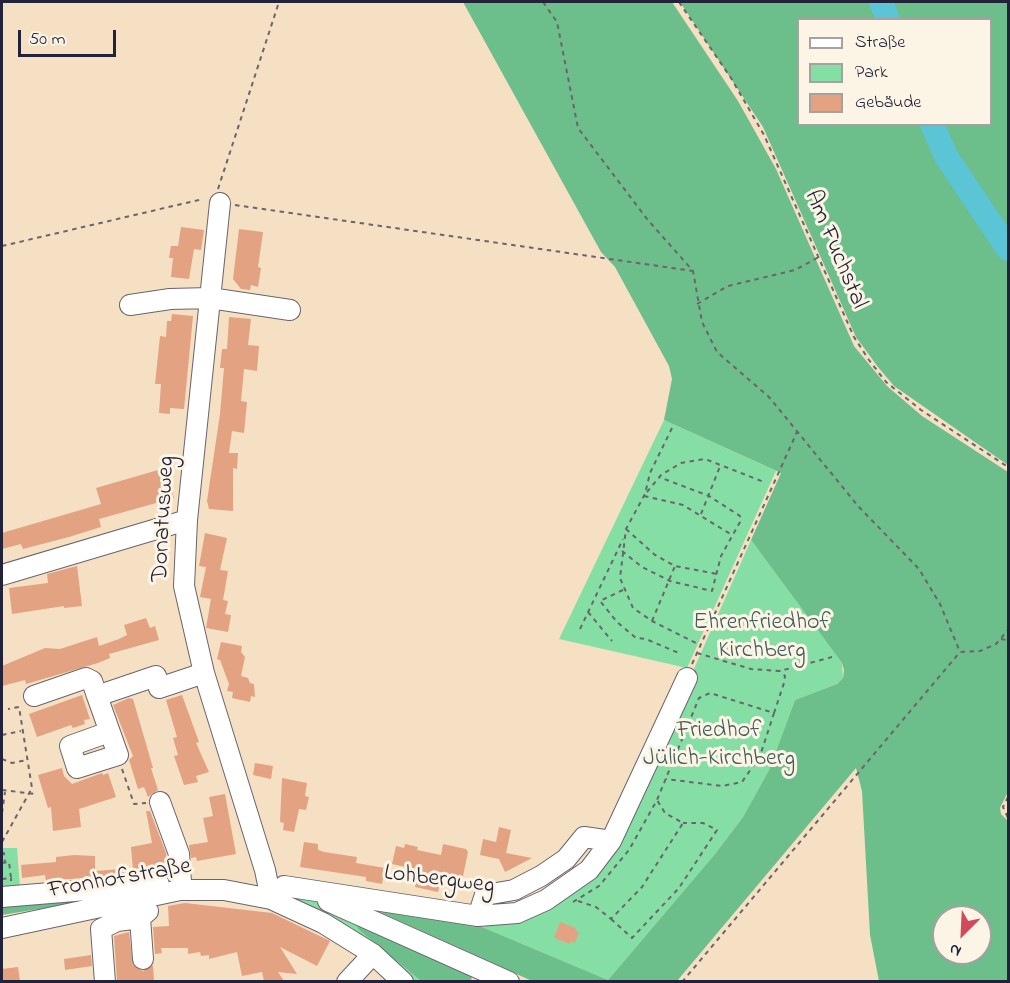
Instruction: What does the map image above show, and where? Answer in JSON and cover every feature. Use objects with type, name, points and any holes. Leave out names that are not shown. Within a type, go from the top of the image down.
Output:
[{"type":"street","name":"Donatusweg","points":[[220,203],[187,520],[184,586],[204,673],[265,870],[271,899]]},
{"type":"street","points":[[130,305],[170,299],[210,298],[290,310]]},
{"type":"street","points":[[2,574],[187,520]]},
{"type":"street","points":[[97,696],[156,676],[159,688],[204,673]]},
{"type":"street","points":[[34,696],[86,678],[92,681],[118,755],[77,768],[70,746],[109,732]]},
{"type":"street","name":"Lohbergweg","points":[[271,899],[284,886],[478,916],[517,913],[546,900],[589,870],[611,841],[687,678]]},
{"type":"street","points":[[2,897],[180,886],[179,855],[160,802]]},
{"type":"street","name":"Fronhofstraße","points":[[2,928],[157,895],[180,886],[224,890],[271,899],[323,923],[373,954],[403,981]]},
{"type":"street","name":"Lohbergweg","points":[[308,890],[314,896],[347,907],[509,981]]},
{"type":"street","points":[[105,981],[101,928],[117,921],[140,918],[156,906],[157,895]]},
{"type":"street","points":[[140,918],[143,959]]},
{"type":"street","points":[[347,981],[373,954]]},
{"type":"path","points":[[220,203],[217,191],[279,2]]},
{"type":"path","points":[[543,2],[556,22],[578,128],[647,219],[693,271],[697,304],[708,337],[717,352],[769,398],[858,506],[919,568],[940,604],[960,652]]},
{"type":"path","name":"Am Fuchstal","points":[[679,2],[730,78],[764,135],[854,337],[886,382],[929,415],[1008,467]]},
{"type":"path","points":[[2,246],[201,199],[693,271]]},
{"type":"path","points":[[697,304],[728,286],[795,270],[819,256]]},
{"type":"path","points":[[644,495],[650,473],[672,428]]},
{"type":"path","points":[[687,678],[797,432]]},
{"type":"path","points":[[700,645],[652,621],[633,608],[623,590],[620,578],[626,529],[644,495],[659,477],[681,463],[705,459],[764,482]]},
{"type":"path","points":[[700,514],[721,464]]},
{"type":"path","points":[[622,550],[642,567],[670,581],[712,591],[721,556],[740,522],[740,516],[709,496],[659,477]]},
{"type":"path","points":[[644,495],[683,505],[732,535]]},
{"type":"path","points":[[626,529],[655,555],[675,566],[717,574]]},
{"type":"path","points":[[580,629],[625,536]]},
{"type":"path","points":[[652,621],[675,566]]},
{"type":"path","points":[[591,604],[623,590]]},
{"type":"path","points":[[600,601],[629,634],[681,654]]},
{"type":"path","points":[[588,612],[612,641]]},
{"type":"path","points":[[682,981],[960,652],[980,651],[1001,639],[1008,630]]},
{"type":"path","points":[[1001,639],[1008,640]]},
{"type":"path","points":[[697,653],[742,668],[780,671],[832,657]]},
{"type":"path","points":[[666,779],[722,786],[741,782],[760,756],[784,683],[785,676],[780,671]]},
{"type":"path","points":[[571,903],[613,872],[629,850],[657,800],[699,698],[710,693],[774,713]]},
{"type":"path","points":[[2,842],[32,788],[21,731],[19,707],[8,709]]},
{"type":"path","points":[[2,735],[21,731]]},
{"type":"path","points":[[118,755],[134,804],[160,802]]},
{"type":"path","points":[[2,759],[12,763],[27,760]]},
{"type":"path","points":[[2,790],[35,794]]},
{"type":"path","points":[[2,813],[5,792]]},
{"type":"path","points":[[1008,797],[1003,807],[1008,818]]},
{"type":"path","points":[[577,900],[596,907],[633,938],[679,888],[717,830],[703,823],[683,823],[665,813],[657,800]]},
{"type":"path","points":[[611,919],[642,887],[683,823]]},
{"type":"path","points":[[2,854],[4,853],[3,862],[9,862],[11,878]]},
{"type":"green space","points":[[463,2],[672,2],[738,101],[776,169],[854,346],[887,386],[922,416],[1008,472],[1008,792],[1000,808],[1001,814],[1008,821],[1008,981],[879,981],[870,935],[862,791],[856,768],[677,981],[532,981],[375,910],[482,927],[608,980],[715,854],[743,817],[769,770],[795,700],[837,684],[843,678],[842,663],[751,540],[781,473],[664,420],[672,379],[669,366],[615,267],[601,252]]},
{"type":"green space","points":[[680,2],[1008,2],[1008,465],[894,386],[856,337],[763,127]]},
{"type":"green space","name":"Friedhof Jülich-Kirchberg","points":[[664,420],[776,471],[687,668],[559,639]]},
{"type":"green space","name":"Friedhof Jülich-Kirchberg","points":[[751,540],[842,663],[843,678],[837,684],[795,700],[769,770],[743,817],[715,854],[608,980],[482,927],[536,911],[623,829]]},
{"type":"green space","points":[[2,848],[17,848],[20,887],[2,888]]},
{"type":"green space","points":[[154,890],[2,915],[2,900]]},
{"type":"green space","points":[[298,897],[307,898],[378,928],[359,930],[421,981],[414,981],[382,952],[296,900]]},
{"type":"green space","points":[[354,921],[473,972],[471,981],[421,981],[359,930]]},
{"type":"building","points":[[181,227],[204,230],[201,250],[194,249],[189,279],[171,277],[173,258],[169,258],[171,246],[178,246]]},
{"type":"building","points":[[239,229],[263,232],[258,267],[261,268],[258,287],[251,285],[250,290],[241,289],[233,279]]},
{"type":"building","points":[[172,314],[193,316],[184,409],[170,408],[170,414],[159,413],[161,384],[155,384],[160,336],[166,337],[167,321],[171,321]]},
{"type":"building","points":[[229,317],[251,319],[248,345],[259,346],[257,371],[244,369],[241,401],[247,402],[244,433],[232,431],[229,453],[238,453],[237,469],[233,468],[233,511],[209,509],[207,501],[220,414],[224,368],[220,368],[222,349],[227,349]]},
{"type":"building","points":[[165,468],[174,498],[99,519],[101,527],[69,537],[23,549],[21,544],[2,549],[2,533],[101,504],[96,488]]},
{"type":"building","points":[[205,533],[227,538],[220,570],[228,571],[223,600],[228,601],[225,614],[231,615],[228,632],[206,628],[211,599],[200,597],[206,567],[199,566]]},
{"type":"building","points":[[77,566],[82,606],[64,608],[64,606],[12,614],[9,588],[48,583],[47,574]]},
{"type":"building","points":[[146,618],[150,628],[155,626],[159,640],[109,654],[110,658],[98,663],[26,684],[25,680],[2,686],[2,666],[45,648],[60,649],[97,637],[99,646],[127,635],[124,625]]},
{"type":"building","points":[[221,642],[242,646],[241,652],[245,657],[241,676],[248,678],[250,683],[254,684],[255,697],[251,696],[250,702],[232,698],[233,692],[227,691],[229,684],[220,660],[217,659]]},
{"type":"building","points":[[82,695],[90,719],[84,720],[85,724],[73,728],[71,725],[37,737],[29,714]]},
{"type":"building","points":[[182,695],[199,742],[196,743],[209,772],[196,776],[198,782],[184,785],[174,756],[178,755],[173,738],[177,737],[166,700]]},
{"type":"building","points":[[129,698],[133,699],[158,790],[148,797],[144,787],[138,789],[129,760],[133,756],[113,705]]},
{"type":"building","points":[[255,763],[273,766],[271,779],[253,775]]},
{"type":"building","points":[[62,768],[64,776],[72,784],[108,773],[116,797],[79,809],[81,827],[53,831],[51,807],[48,808],[38,775]]},
{"type":"building","points":[[282,778],[307,783],[305,796],[309,797],[306,810],[299,809],[294,832],[283,830],[284,823],[280,822]]},
{"type":"building","points":[[225,794],[236,854],[197,861],[196,857],[191,858],[189,845],[208,842],[203,818],[213,816],[209,797]]},
{"type":"building","points":[[146,811],[150,811],[166,853],[169,877],[158,872],[46,881],[45,875],[22,878],[21,865],[56,862],[56,857],[74,855],[95,856],[95,871],[122,869],[121,867],[133,870],[131,847],[152,843]]},
{"type":"building","points":[[499,827],[511,830],[506,853],[532,858],[505,872],[499,859],[480,855],[483,839],[496,842]]},
{"type":"building","points":[[304,842],[318,844],[318,850],[324,852],[357,857],[356,863],[385,868],[382,884],[366,881],[366,877],[300,867]]},
{"type":"building","points":[[405,844],[418,847],[417,850],[441,855],[443,844],[466,849],[468,852],[463,876],[460,879],[442,875],[438,892],[415,887],[419,870],[392,864],[396,846],[404,848]]},
{"type":"building","points":[[185,903],[272,913],[330,941],[317,966],[280,947],[297,974],[278,972],[284,981],[264,981],[262,972],[242,976],[237,952],[209,959],[209,955],[201,956],[200,952],[188,954],[188,948],[161,948],[162,953],[155,954],[153,927],[169,926],[168,906]]},
{"type":"building","points":[[560,922],[576,928],[575,930],[579,932],[575,943],[571,941],[570,944],[554,938]]},
{"type":"building","points":[[129,932],[133,965],[143,971],[153,965],[154,981],[117,981],[114,936]]},
{"type":"building","points":[[91,955],[92,966],[65,970],[64,959]]},
{"type":"building","points":[[18,967],[20,981],[2,981],[2,969]]},
{"type":"waterway","points":[[881,2],[887,18]]},
{"type":"waterway","points":[[933,126],[946,156],[1008,249]]},
{"type":"park label","name":"Ehrenfriedhof Kirchberg","points":[[762,638]]}]
